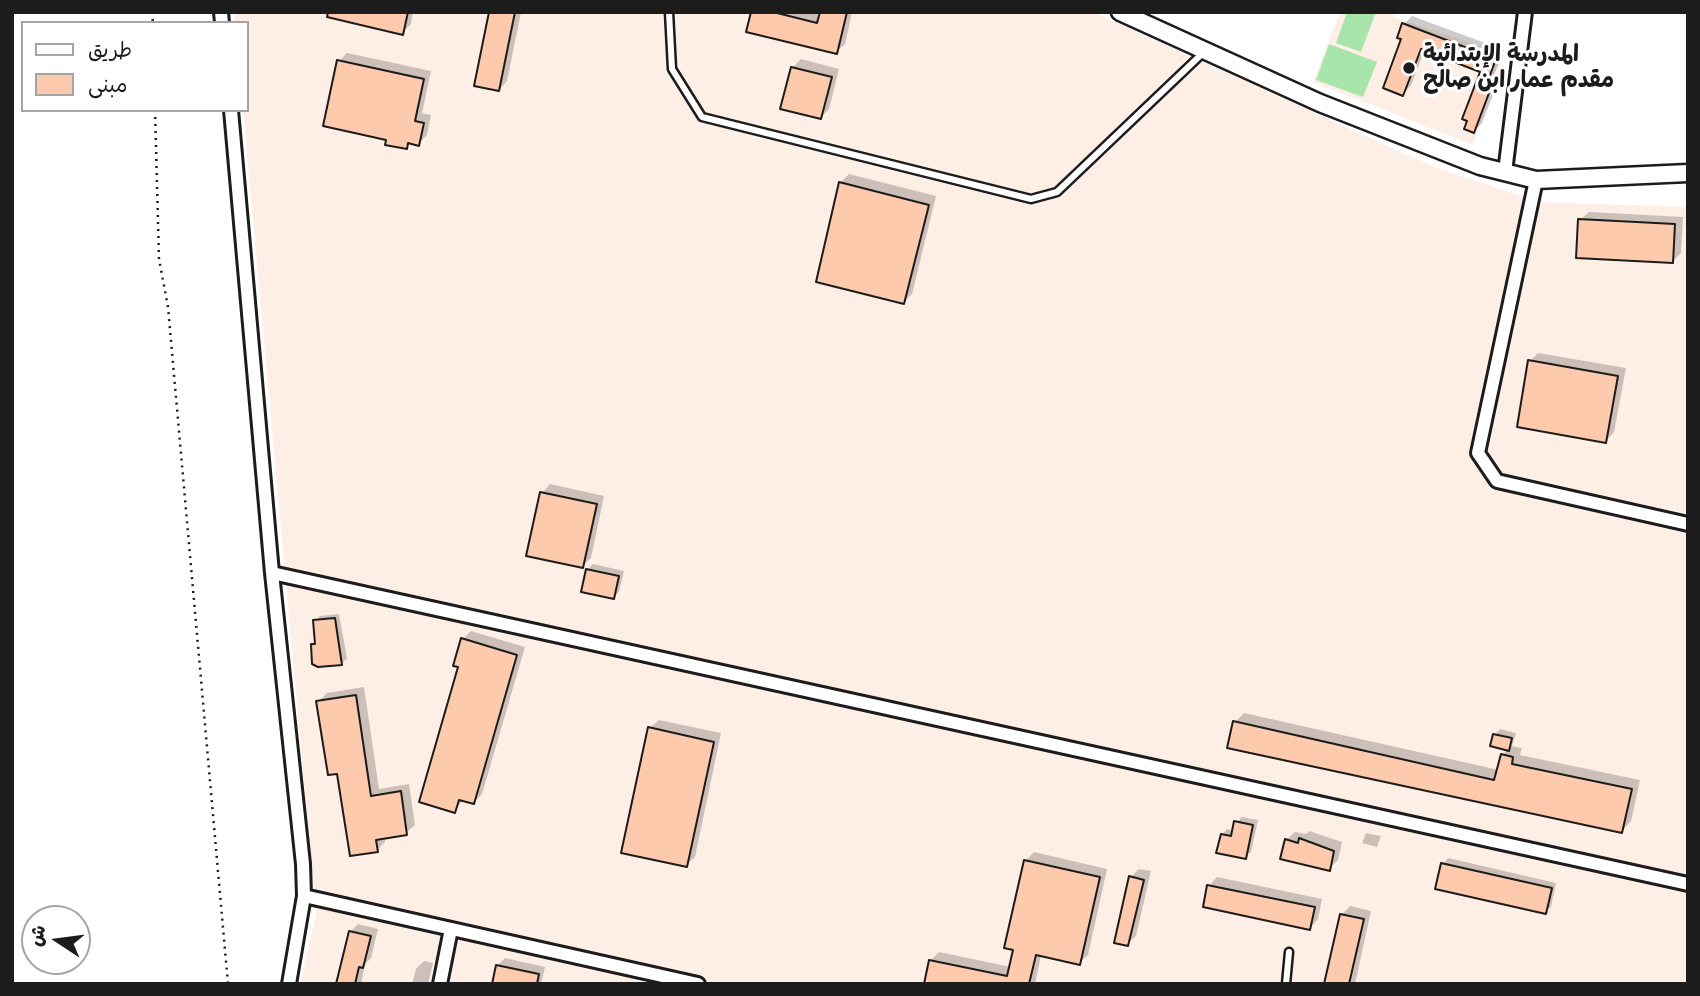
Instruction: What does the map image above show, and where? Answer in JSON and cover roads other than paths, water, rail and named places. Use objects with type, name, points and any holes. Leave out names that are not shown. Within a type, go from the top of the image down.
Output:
[{"type":"street","points":[[1119,12],[1320,103],[1480,166],[1536,180],[1688,173]]},
{"type":"street","points":[[1504,172],[1525,12]]},
{"type":"street","points":[[231,112],[304,896],[289,984]]},
{"type":"street","points":[[1536,180],[1478,453],[1497,481],[1688,524]]},
{"type":"street","points":[[272,573],[804,687],[1349,812],[1688,884]]},
{"type":"street","points":[[304,896],[698,984]]},
{"type":"street","points":[[440,984],[451,929]]},
{"type":"lane","points":[[669,12],[672,69],[702,117],[1031,199],[1057,192],[1205,51]]},
{"type":"lane","points":[[1286,984],[1289,952]]},
{"type":"place","name":"المدرسة الإبتدائية مقدم عمار ابن صالح","points":[[1409,68]]}]
